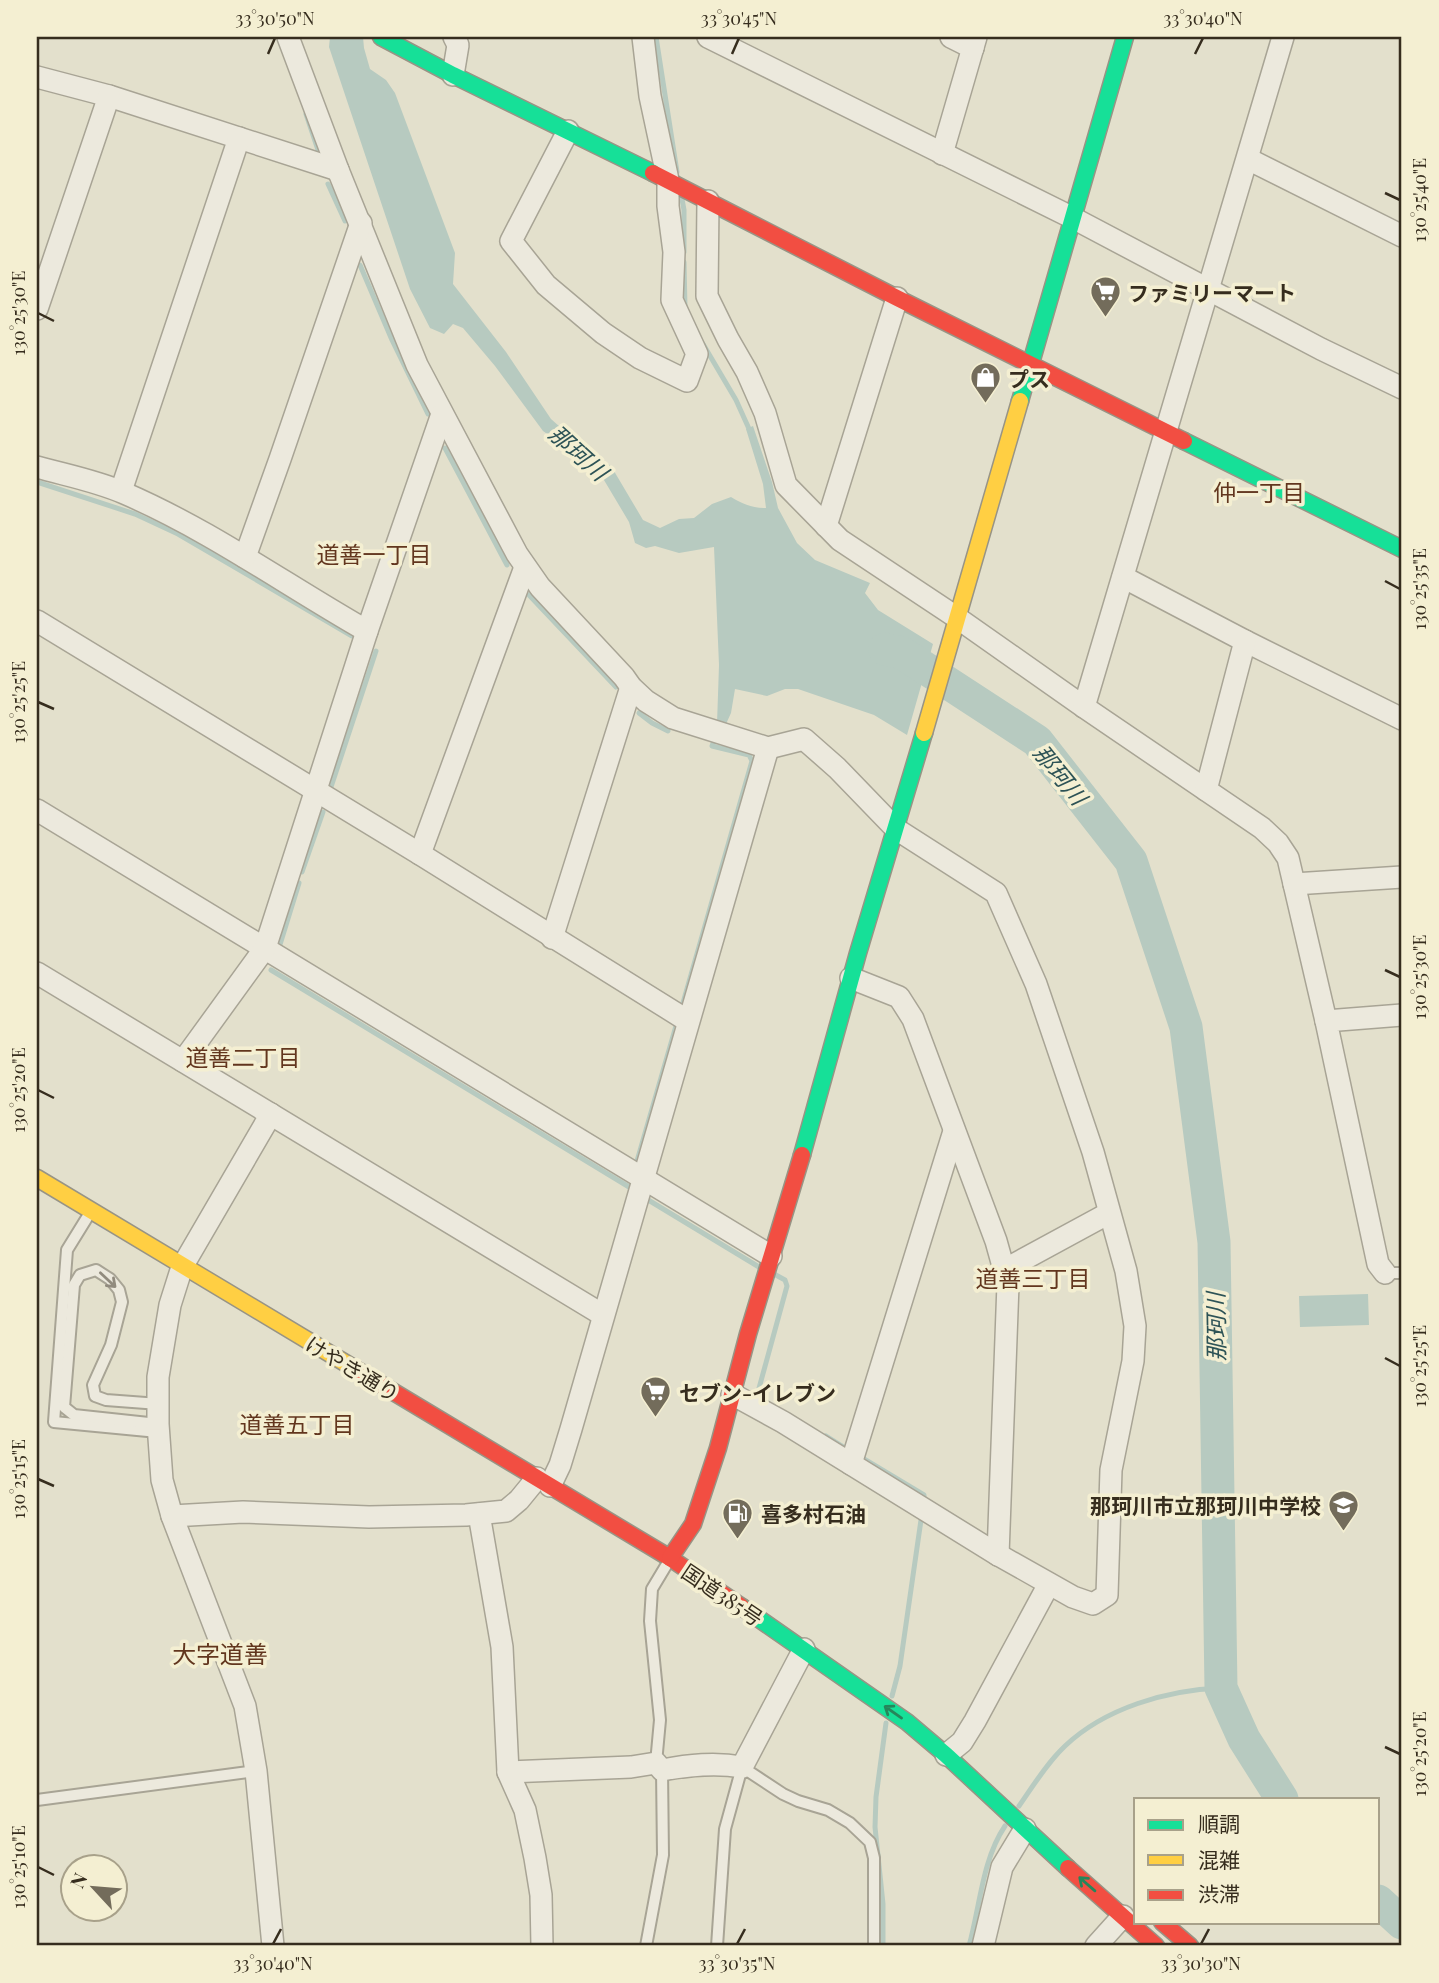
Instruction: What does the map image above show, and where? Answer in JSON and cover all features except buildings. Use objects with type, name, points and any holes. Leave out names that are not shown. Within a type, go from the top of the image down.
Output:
[{"type":"main road","points":[[380,37],[1402,549]]},
{"type":"main road","points":[[670,1558],[693,1524],[718,1448],[851,978],[1125,37]]},
{"type":"main road","name":"けやき通り","points":[[37,1178],[670,1558]]},
{"type":"main road","name":"国道385号","points":[[670,1558],[800,1628]]},
{"type":"main road","name":"国道385号","points":[[670,1558],[907,1722],[958,1746],[1025,1829],[1156,1946]]},
{"type":"main road","points":[[1164,1924],[1190,1946]]},
{"type":"street","points":[[288,37],[338,170],[417,365],[516,554],[540,587],[646,701],[673,718],[768,748],[804,738],[897,823],[996,893],[1036,984],[1074,1091],[1126,1271],[1135,1326],[1133,1361],[1111,1470],[1107,1595],[1093,1604],[1073,1597],[998,1555],[783,1422],[732,1394]]},
{"type":"street","points":[[445,71],[458,45],[454,37]]},
{"type":"street","points":[[568,131],[511,241],[546,285],[603,333],[640,358],[687,381],[697,354],[672,300],[674,252],[668,206],[669,181],[650,96],[643,37]]},
{"type":"street","points":[[942,153],[974,42],[951,37]]},
{"type":"street","points":[[1084,707],[1283,37]]},
{"type":"street","points":[[712,38],[1073,218],[1321,349],[1402,388]]},
{"type":"street","points":[[37,77],[109,96],[338,170]]},
{"type":"street","points":[[37,309],[109,96]]},
{"type":"street","points":[[121,491],[239,138]]},
{"type":"street","points":[[1248,159],[1402,236]]},
{"type":"street","points":[[700,197],[707,296],[765,413],[786,485],[851,548],[955,623],[1084,707],[1262,828],[1278,842],[1288,858],[1378,1265],[1393,1273]]},
{"type":"street","points":[[245,557],[361,223]]},
{"type":"street","points":[[826,526],[897,298]]},
{"type":"street","points":[[183,1061],[265,948],[367,631],[442,414]]},
{"type":"street","points":[[37,467],[121,491],[169,513],[367,631]]},
{"type":"street","points":[[421,854],[526,566]]},
{"type":"street","points":[[1123,577],[1402,719]]},
{"type":"street","points":[[37,621],[421,854],[688,1021]]},
{"type":"street","points":[[1206,790],[1245,641]]},
{"type":"street","points":[[552,938],[631,687]]},
{"type":"street","points":[[172,1516],[243,1512],[369,1517],[506,1511],[544,1482],[560,1465],[768,748]]},
{"type":"street","points":[[37,810],[771,1256]]},
{"type":"street","points":[[1294,884],[1402,877]]},
{"type":"street","points":[[37,973],[603,1315]]},
{"type":"street","points":[[851,978],[899,998],[913,1019],[996,1241],[1004,1270],[1007,1284],[998,1555]]},
{"type":"street","points":[[1326,1021],[1402,1015]]},
{"type":"street","points":[[271,1114],[182,1266],[170,1305],[158,1377],[158,1420],[162,1479],[172,1516],[245,1706],[256,1771],[273,1946]]},
{"type":"street","points":[[851,1464],[954,1131]]},
{"type":"street","points":[[1004,1270],[1109,1213]]},
{"type":"street","points":[[480,1514],[502,1647],[508,1772],[525,1810],[535,1858],[541,1895],[542,1946]]},
{"type":"street","points":[[958,1746],[1049,1584]]},
{"type":"street","points":[[508,1772],[717,1764],[742,1767],[804,1649]]},
{"type":"street","points":[[983,1946],[1002,1867],[1025,1829]]},
{"type":"street","points":[[1096,1946],[1123,1916]]},
{"type":"lane","points":[[91,1211],[67,1250],[54,1422],[158,1420]]},
{"type":"lane","points":[[67,1250],[77,1280],[64,1407],[74,1415],[158,1420]]},
{"type":"lane","points":[[63,1307],[77,1280],[96,1270],[110,1279],[119,1290],[122,1302],[111,1345],[93,1385],[95,1396],[158,1420]]},
{"type":"lane","points":[[646,1946],[663,1855],[660,1720],[650,1621],[652,1589],[670,1558]]},
{"type":"lane","points":[[717,1946],[725,1829],[742,1767],[783,1794],[828,1810],[850,1823],[870,1842],[874,1858],[874,1946]]},
{"type":"lane","points":[[37,1800],[256,1771]]},
{"type":"water","points":[[330,37],[363,37],[370,69],[386,80],[395,93],[455,253],[453,284],[506,352],[551,419],[611,466],[643,520],[660,528],[679,519],[694,518],[712,504],[731,497],[747,505],[766,508],[763,484],[746,429],[753,426],[778,508],[797,543],[815,560],[870,583],[865,593],[878,610],[933,644],[907,735],[874,715],[798,689],[785,689],[767,696],[735,689],[731,713],[726,724],[717,724],[719,665],[714,547],[679,553],[655,546],[646,548],[635,543],[629,522],[598,470],[543,431],[463,328],[453,324],[444,334],[430,328],[410,289],[329,47]]},
{"type":"water","points":[[1368,1294],[1369,1325],[1300,1327],[1299,1296]]},
{"type":"waterway","points":[[656,37],[677,172]]},
{"type":"waterway","points":[[306,114],[318,150]]},
{"type":"waterway","points":[[328,184],[345,221]]},
{"type":"waterway","points":[[682,199],[684,252]]},
{"type":"waterway","points":[[684,262],[685,308]]},
{"type":"waterway","points":[[360,265],[428,414]]},
{"type":"waterway","points":[[703,344],[736,400],[750,431]]},
{"type":"waterway","points":[[445,448],[507,565]]},
{"type":"waterway","points":[[37,482],[135,514],[178,534],[352,636]]},
{"type":"waterway","points":[[529,595],[616,687]]},
{"type":"waterway","name":"那珂川","points":[[885,649],[902,653],[1037,741],[1131,861],[1186,1027],[1214,1242],[1221,1688],[1244,1739],[1281,1798]]},
{"type":"waterway","points":[[330,790],[376,651]]},
{"type":"waterway","points":[[639,713],[668,731]]},
{"type":"waterway","points":[[681,1010],[752,761],[749,755],[712,746],[714,741]]},
{"type":"waterway","points":[[302,872],[323,812]]},
{"type":"waterway","points":[[278,951],[299,883]]},
{"type":"waterway","points":[[271,970],[634,1190]]},
{"type":"waterway","points":[[635,1168],[678,1019]]},
{"type":"waterway","points":[[645,1198],[759,1267]]},
{"type":"waterway","points":[[766,1401],[758,1392],[787,1286],[785,1280],[774,1274]]},
{"type":"waterway","points":[[826,1436],[850,1451]]},
{"type":"waterway","points":[[859,1456],[924,1495],[924,1503]]},
{"type":"waterway","points":[[892,1696],[900,1666],[922,1513]]},
{"type":"waterway","points":[[1019,1806],[1058,1753],[1099,1721],[1118,1711],[1158,1697],[1221,1688]]},
{"type":"waterway","points":[[883,1946],[883,1904],[875,1827],[876,1797],[886,1723]]},
{"type":"waterway","points":[[969,1946],[986,1869],[1005,1826]]},
{"type":"waterway","name":"那珂川","points":[[1380,1903],[1402,1923]]},
{"type":"traffic: fast","points":[[381,37],[653,173]]},
{"type":"traffic: fast","points":[[1020,401],[1125,37]]},
{"type":"traffic: fast","points":[[1184,441],[1402,549]]},
{"type":"traffic: fast","points":[[802,1155],[858,953],[924,733]]},
{"type":"traffic: fast","points":[[742,1607],[907,1722],[1068,1868]]},
{"type":"traffic: slow","points":[[924,733],[1020,401]]},
{"type":"traffic: slow","points":[[37,1178],[357,1370]]},
{"type":"traffic: jam","points":[[653,173],[1184,441]]},
{"type":"traffic: jam","points":[[670,1558],[693,1524],[718,1448],[748,1334],[802,1155]]},
{"type":"traffic: jam","points":[[357,1370],[670,1558],[742,1607]]},
{"type":"traffic: jam","points":[[1068,1868],[1156,1946]]},
{"type":"traffic: jam","points":[[1164,1924],[1190,1946]]},
{"type":"place","name":"ファミリーマート","points":[[1105,319]]},
{"type":"place","name":"プス","points":[[985,405]]},
{"type":"place","name":"セブン-イレブン","points":[[656,1419]]},
{"type":"place","name":"那珂川市立那珂川中学校","points":[[1344,1532]]},
{"type":"place","name":"喜多村石油","points":[[738,1540]]},
{"type":"district","name":"仲一丁目","points":[[1259,491]]},
{"type":"district","name":"道善一丁目","points":[[374,553]]},
{"type":"district","name":"道善二丁目","points":[[243,1056]]},
{"type":"district","name":"道善三丁目","points":[[1033,1277]]},
{"type":"district","name":"道善五丁目","points":[[297,1423]]},
{"type":"district","name":"大字道善","points":[[220,1653]]}]
